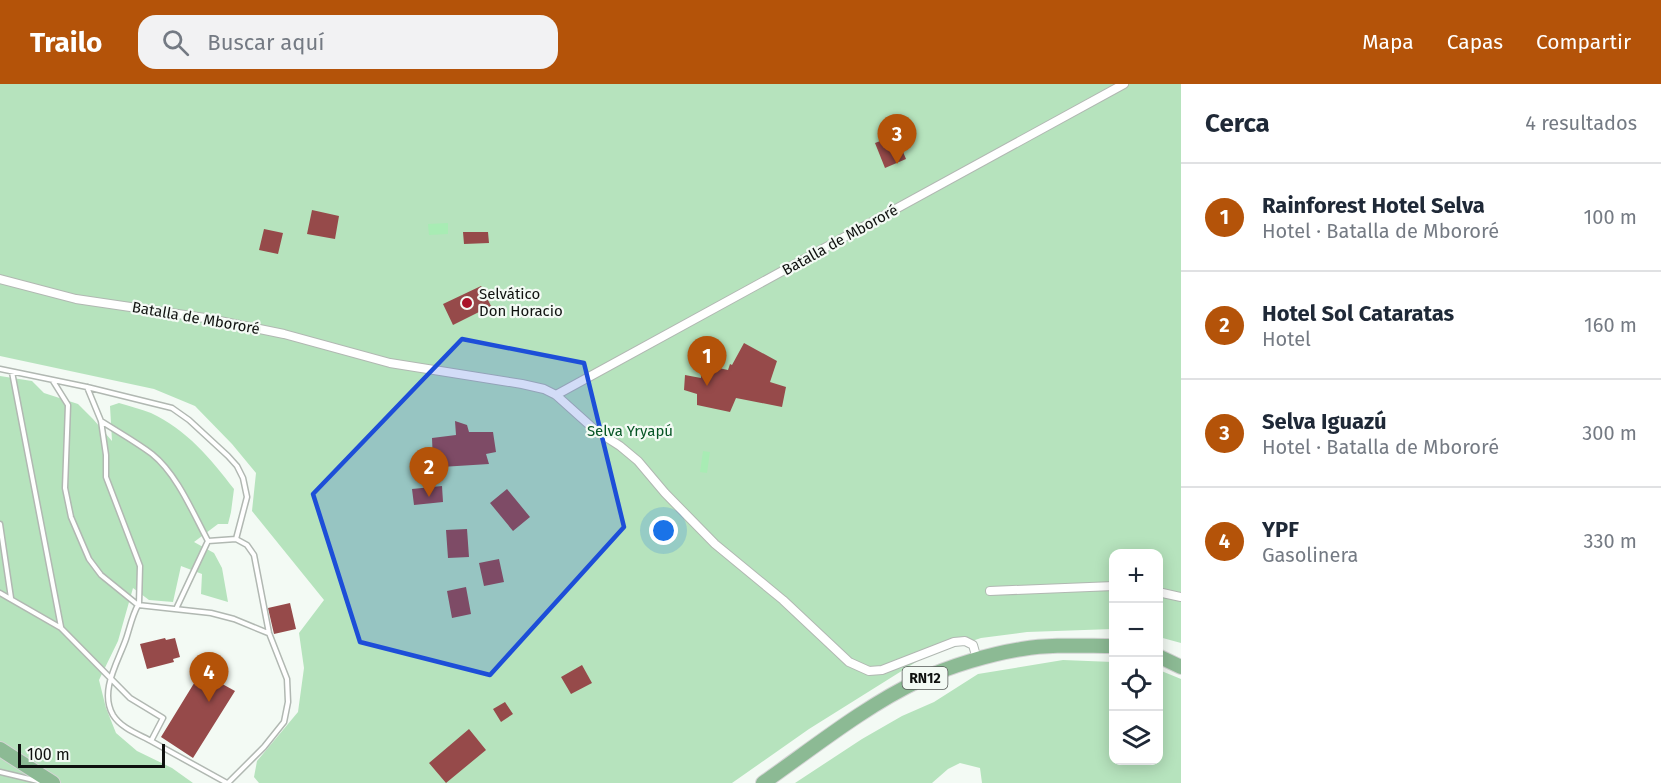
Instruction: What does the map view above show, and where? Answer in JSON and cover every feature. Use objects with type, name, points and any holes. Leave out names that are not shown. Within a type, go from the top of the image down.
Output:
[{"type":"highway","name":"RN12","points":[[763,783],[877,703],[921,679],[977,659],[1021,649],[1057,645],[1109,646]]},
{"type":"highway","points":[[1163,655],[1181,655]]},
{"type":"highway","points":[[1162,657],[1181,667]]},
{"type":"highway","points":[[0,748],[53,783]]},
{"type":"street","name":"Batalla de Mbororé","points":[[0,279],[76,299],[205,318],[284,334],[390,363],[522,384],[544,389],[556,395],[1124,84]]},
{"type":"street","points":[[556,395],[595,430],[620,446],[638,462],[715,544],[783,600],[849,662],[869,671],[882,670],[954,642],[965,641],[974,645],[977,659]]},
{"type":"street","points":[[990,591],[1109,586]]},
{"type":"street","points":[[1163,593],[1181,597]]},
{"type":"lane","points":[[0,369],[172,408],[189,420],[228,456],[237,466],[243,478],[247,498],[236,539]]},
{"type":"lane","points":[[12,372],[61,628]]},
{"type":"lane","points":[[52,380],[68,405],[65,488],[71,517],[89,559],[101,575],[138,605],[211,613],[234,619],[269,633]]},
{"type":"lane","points":[[87,387],[101,421],[106,455],[106,477],[140,566],[138,605],[110,679],[108,694],[112,712],[120,724],[228,783],[264,747],[284,722],[288,702],[287,679],[269,633],[254,555],[247,545],[236,539],[208,541]]},
{"type":"lane","points":[[101,421],[153,455],[165,467],[208,541]]},
{"type":"lane","points":[[0,524],[11,599]]},
{"type":"lane","points":[[176,609],[208,541]]},
{"type":"lane","points":[[0,593],[61,628],[130,698],[163,718],[151,741]]},
{"type":"lane","points":[[0,772],[46,783]]},
{"type":"highlighted area","points":[[462,339],[584,363],[624,527],[490,675],[360,642],[313,494]]},
{"type":"green space","name":"Selva Yryapú","points":[[0,84],[1181,84],[1181,643],[1163,638],[1163,549],[1109,549],[1109,629],[1027,632],[981,638],[924,657],[809,729],[732,783],[259,783],[254,777],[257,761],[298,712],[304,668],[299,633],[324,600],[252,511],[256,473],[195,406],[154,389],[0,356]]},
{"type":"green space","points":[[0,376],[32,381],[44,393],[78,404],[112,441],[110,406],[119,403],[151,413],[187,436],[234,489],[228,524],[218,524],[194,542],[214,553],[222,568],[228,602],[201,594],[202,574],[181,566],[173,602],[149,600],[133,588],[118,641],[99,680],[106,708],[116,733],[137,751],[172,768],[193,783],[0,783]]},
{"type":"green space","points":[[1063,660],[1109,662],[1109,765],[1163,765],[1163,672],[1181,679],[1181,783],[982,783],[980,768],[960,763],[948,769],[932,783],[795,783],[862,739],[902,716],[934,702],[978,674]]},
{"type":"shaded area","points":[[448,223],[448,234],[429,235],[428,224]]},
{"type":"shaded area","points":[[703,451],[710,452],[707,473],[700,472]]},
{"type":"building","points":[[896,135],[906,159],[885,168],[875,143]]},
{"type":"building","points":[[312,210],[339,216],[335,239],[307,234]]},
{"type":"building","points":[[264,229],[283,233],[278,254],[259,250]]},
{"type":"building","points":[[463,232],[488,232],[489,243],[464,244]]},
{"type":"building","points":[[481,286],[491,306],[453,325],[443,304]]},
{"type":"building","points":[[744,343],[777,361],[770,382],[786,387],[782,407],[736,398],[730,412],[697,405],[697,394],[684,390],[685,375],[701,378],[703,349],[718,351],[714,367],[728,370]]},
{"type":"building","points":[[455,421],[467,425],[469,432],[493,432],[496,452],[486,454],[489,464],[441,467],[442,461],[433,462],[432,438],[456,435]]},
{"type":"building","points":[[442,486],[443,502],[414,505],[412,489]]},
{"type":"building","points":[[507,489],[530,517],[513,531],[490,503]]},
{"type":"building","points":[[467,529],[469,557],[448,558],[446,530]]},
{"type":"building","points":[[499,559],[504,582],[484,586],[479,563]]},
{"type":"building","points":[[466,587],[471,614],[452,618],[447,591]]},
{"type":"building","points":[[290,603],[296,629],[274,634],[268,608]]},
{"type":"building","points":[[165,638],[166,640],[175,638],[180,657],[173,659],[174,662],[147,669],[140,644]]},
{"type":"building","points":[[582,665],[592,683],[571,694],[561,677]]},
{"type":"building","points":[[206,675],[235,691],[193,758],[161,737],[196,680],[202,683]]},
{"type":"building","points":[[505,702],[513,714],[501,722],[493,709]]},
{"type":"building","points":[[469,729],[486,750],[446,783],[429,763]]},
{"type":"place","name":"Selva Iguazú","points":[[897,164]]},
{"type":"place","name":"Selvático Don Horacio","points":[[467,303]]},
{"type":"place","name":"Rainforest Hotel Selva","points":[[707,386]]},
{"type":"place","name":"Hotel Sol Cataratas","points":[[429,497]]},
{"type":"place","name":"YPF","points":[[209,702]]}]
